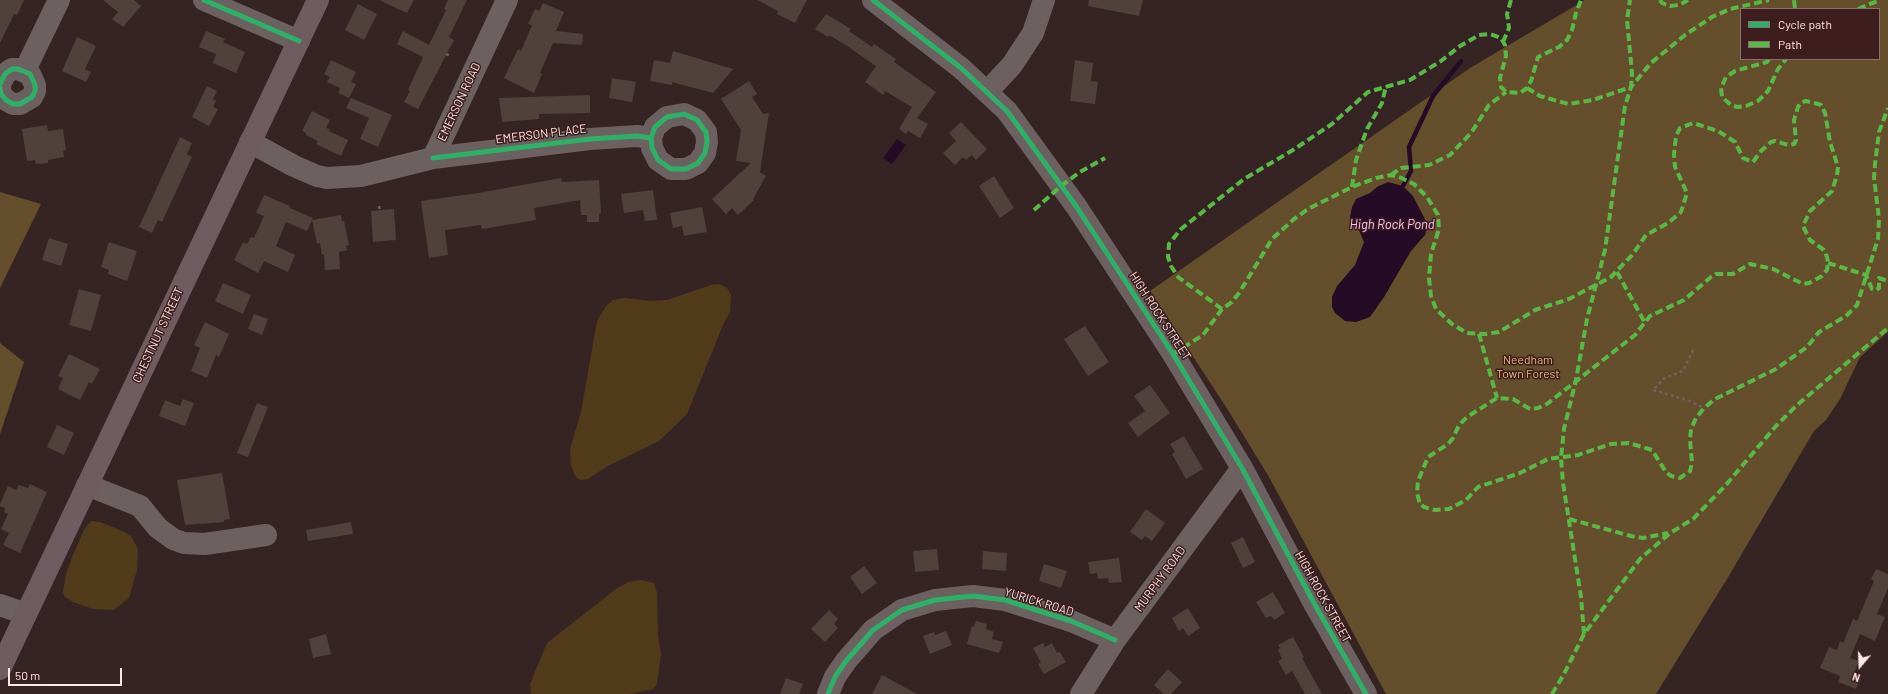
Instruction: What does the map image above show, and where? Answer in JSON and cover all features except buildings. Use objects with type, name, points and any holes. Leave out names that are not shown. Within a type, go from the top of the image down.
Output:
[{"type":"main road","name":"CHESTNUT STREET","points":[[0,670],[318,0]]},
{"type":"street","points":[[25,70],[59,0]]},
{"type":"street","points":[[204,0],[299,41]]},
{"type":"street","name":"EMERSON ROAD","points":[[433,158],[507,0]]},
{"type":"street","name":"HIGH ROCK STREET","points":[[873,0],[928,42],[1007,111],[1092,231],[1173,354],[1242,468],[1314,605],[1366,694]]},
{"type":"street","points":[[987,92],[1012,65],[1033,33],[1044,0]]},
{"type":"street","points":[[0,84],[5,74],[12,69],[25,70],[30,74],[35,84],[35,91],[27,102],[13,104],[6,100],[1,94],[0,88]]},
{"type":"street","name":"EMERSON PLACE","points":[[433,158],[620,135],[651,138]]},
{"type":"street","points":[[250,142],[294,166],[317,176],[327,178],[361,176],[433,158]]},
{"type":"street","name":"MURPHY ROAD","points":[[1081,694],[1115,640],[1242,468]]},
{"type":"street","points":[[87,485],[140,506],[158,528],[173,539],[184,543],[206,544],[266,535]]},
{"type":"street","name":"YURICK ROAD","points":[[828,694],[835,677],[846,661],[873,630],[902,610],[935,600],[974,596],[1004,600],[1071,621],[1115,640]]},
{"type":"street","points":[[0,605],[26,614]]},
{"type":"path","points":[[1693,350],[1683,371],[1665,378],[1653,390],[1687,400],[1704,408]]},
{"type":"shaded area","points":[[719,284],[727,288],[731,295],[730,312],[723,325],[687,414],[659,441],[606,467],[588,479],[580,480],[575,476],[571,465],[570,449],[581,412],[597,321],[606,306],[613,300],[625,298],[651,301],[667,300],[711,285]]},
{"type":"shaded area","points":[[91,521],[100,522],[125,532],[131,536],[138,549],[137,570],[129,598],[114,610],[93,609],[73,602],[65,597],[63,592],[66,574],[73,555],[85,528]]},
{"type":"shaded area","points":[[641,580],[654,583],[657,593],[658,636],[661,654],[657,684],[653,689],[630,694],[531,694],[530,684],[547,643],[616,589],[628,582]]},
{"type":"green space","name":"Needham Town Forest","points":[[1585,0],[1888,0],[1888,332],[1860,357],[1840,399],[1826,420],[1814,431],[1727,579],[1656,694],[1386,694],[1269,477],[1228,410],[1150,291],[1470,68]]},
{"type":"green space","points":[[0,192],[41,204],[0,288]]},
{"type":"green space","points":[[0,343],[24,362],[0,434]]},
{"type":"water","points":[[897,139],[906,145],[892,164],[883,158]]},
{"type":"water","name":"High Rock Pond","points":[[1388,182],[1403,186],[1413,196],[1428,225],[1425,235],[1411,251],[1384,297],[1370,317],[1356,322],[1345,321],[1335,313],[1332,307],[1332,297],[1337,286],[1355,265],[1364,242],[1358,228],[1350,217],[1352,207],[1356,199],[1370,193],[1377,187]]},
{"type":"waterway","points":[[1403,186],[1411,171],[1409,147],[1433,96],[1461,61]]},
{"type":"marked path","points":[[1503,42],[1509,28],[1507,14],[1511,0]]},
{"type":"marked path","points":[[1222,309],[1178,277],[1171,266],[1168,257],[1169,244],[1181,229],[1244,179],[1293,150],[1332,124],[1368,92],[1410,80],[1479,35],[1490,34],[1501,38],[1505,45],[1506,56],[1500,78],[1501,87],[1506,92],[1520,93],[1527,88],[1531,81],[1538,57],[1559,47],[1567,40],[1572,30],[1581,0]]},
{"type":"marked path","points":[[1527,88],[1540,96],[1568,104],[1593,100],[1631,87],[1632,73],[1627,20],[1630,0]]},
{"type":"marked path","points":[[1660,0],[1662,3],[1670,6],[1679,5],[1688,0]]},
{"type":"marked path","points":[[1584,634],[1581,597],[1563,483],[1561,458],[1564,429],[1576,380],[1587,319],[1605,250],[1625,106],[1631,87],[1651,63],[1685,35],[1712,17],[1730,9],[1769,0]]},
{"type":"marked path","points":[[1794,0],[1795,8]]},
{"type":"marked path","points":[[1860,8],[1880,0]]},
{"type":"marked path","points":[[1768,60],[1767,62],[1735,71],[1726,77],[1721,88],[1722,97],[1731,105],[1737,107],[1746,106],[1758,101],[1768,91],[1778,69],[1785,60]]},
{"type":"marked path","points":[[1352,187],[1356,160],[1367,129],[1382,103],[1386,86]]},
{"type":"marked path","points":[[1391,175],[1401,168],[1429,165],[1450,155],[1471,133],[1489,105],[1506,92]]},
{"type":"marked path","points":[[1173,354],[1203,335],[1222,309],[1232,302],[1239,293],[1272,239],[1294,219],[1308,209],[1352,187],[1376,178],[1391,175],[1414,184],[1427,197],[1438,215],[1439,229],[1431,254],[1429,278],[1431,296],[1436,309],[1452,324],[1467,333],[1485,334],[1499,332],[1535,310],[1569,299],[1611,277],[1633,254],[1646,235],[1668,223],[1681,212],[1687,193],[1675,167],[1674,154],[1676,136],[1680,128],[1693,123],[1718,131],[1735,142],[1743,158],[1753,162],[1761,151],[1771,142],[1775,141],[1788,145],[1794,144],[1796,140],[1794,120],[1800,103],[1806,101],[1821,105],[1825,113],[1830,142],[1838,167],[1837,175],[1832,191],[1810,211],[1803,226],[1810,240],[1824,250],[1827,257],[1827,270],[1822,276],[1809,283],[1803,284],[1773,269],[1750,264],[1733,274],[1716,274],[1684,300],[1650,316],[1635,335],[1547,404],[1538,408],[1530,409],[1513,399],[1497,398],[1467,417],[1459,425],[1453,438],[1448,444],[1428,457],[1418,481],[1417,493],[1420,504],[1424,507],[1435,510],[1449,509],[1466,500],[1478,487],[1520,473],[1548,459],[1578,455],[1611,444],[1629,443],[1652,450],[1666,472],[1671,476],[1680,478],[1690,471],[1692,463],[1690,440],[1691,429],[1696,418],[1704,408],[1715,399],[1776,369],[1807,347],[1819,332],[1846,316],[1857,305],[1878,239],[1879,219],[1874,178],[1875,164],[1879,132],[1888,108]]},
{"type":"marked path","points":[[1034,210],[1061,186],[1080,172],[1105,158]]},
{"type":"marked path","points":[[1828,263],[1866,275],[1872,289],[1876,290],[1879,288],[1879,278],[1888,281]]},
{"type":"marked path","points":[[1617,272],[1645,323]]},
{"type":"marked path","points":[[1552,694],[1584,634],[1640,559],[1670,533],[1693,519],[1725,486],[1776,426],[1796,406],[1888,328]]},
{"type":"marked path","points":[[1479,334],[1497,398]]},
{"type":"marked path","points":[[1569,519],[1643,538],[1668,533]]},
{"type":"cycle path","points":[[204,0],[299,41]]},
{"type":"cycle path","points":[[873,0],[961,68],[1007,111],[1076,206],[1173,354],[1242,468],[1315,605],[1366,694]]},
{"type":"cycle path","points":[[0,84],[5,74],[12,69],[18,69],[30,74],[35,85],[35,91],[32,97],[20,104],[13,104],[6,100],[1,94],[0,88]]},
{"type":"cycle path","points":[[433,158],[590,139],[637,136],[651,138],[652,148],[658,160],[671,169],[686,169],[698,163],[705,153],[707,142],[706,132],[697,120],[684,114],[667,117],[655,127],[651,138]]},
{"type":"cycle path","points":[[828,694],[835,677],[846,661],[873,630],[902,610],[935,600],[973,596],[1005,600],[1071,621],[1115,640]]}]
